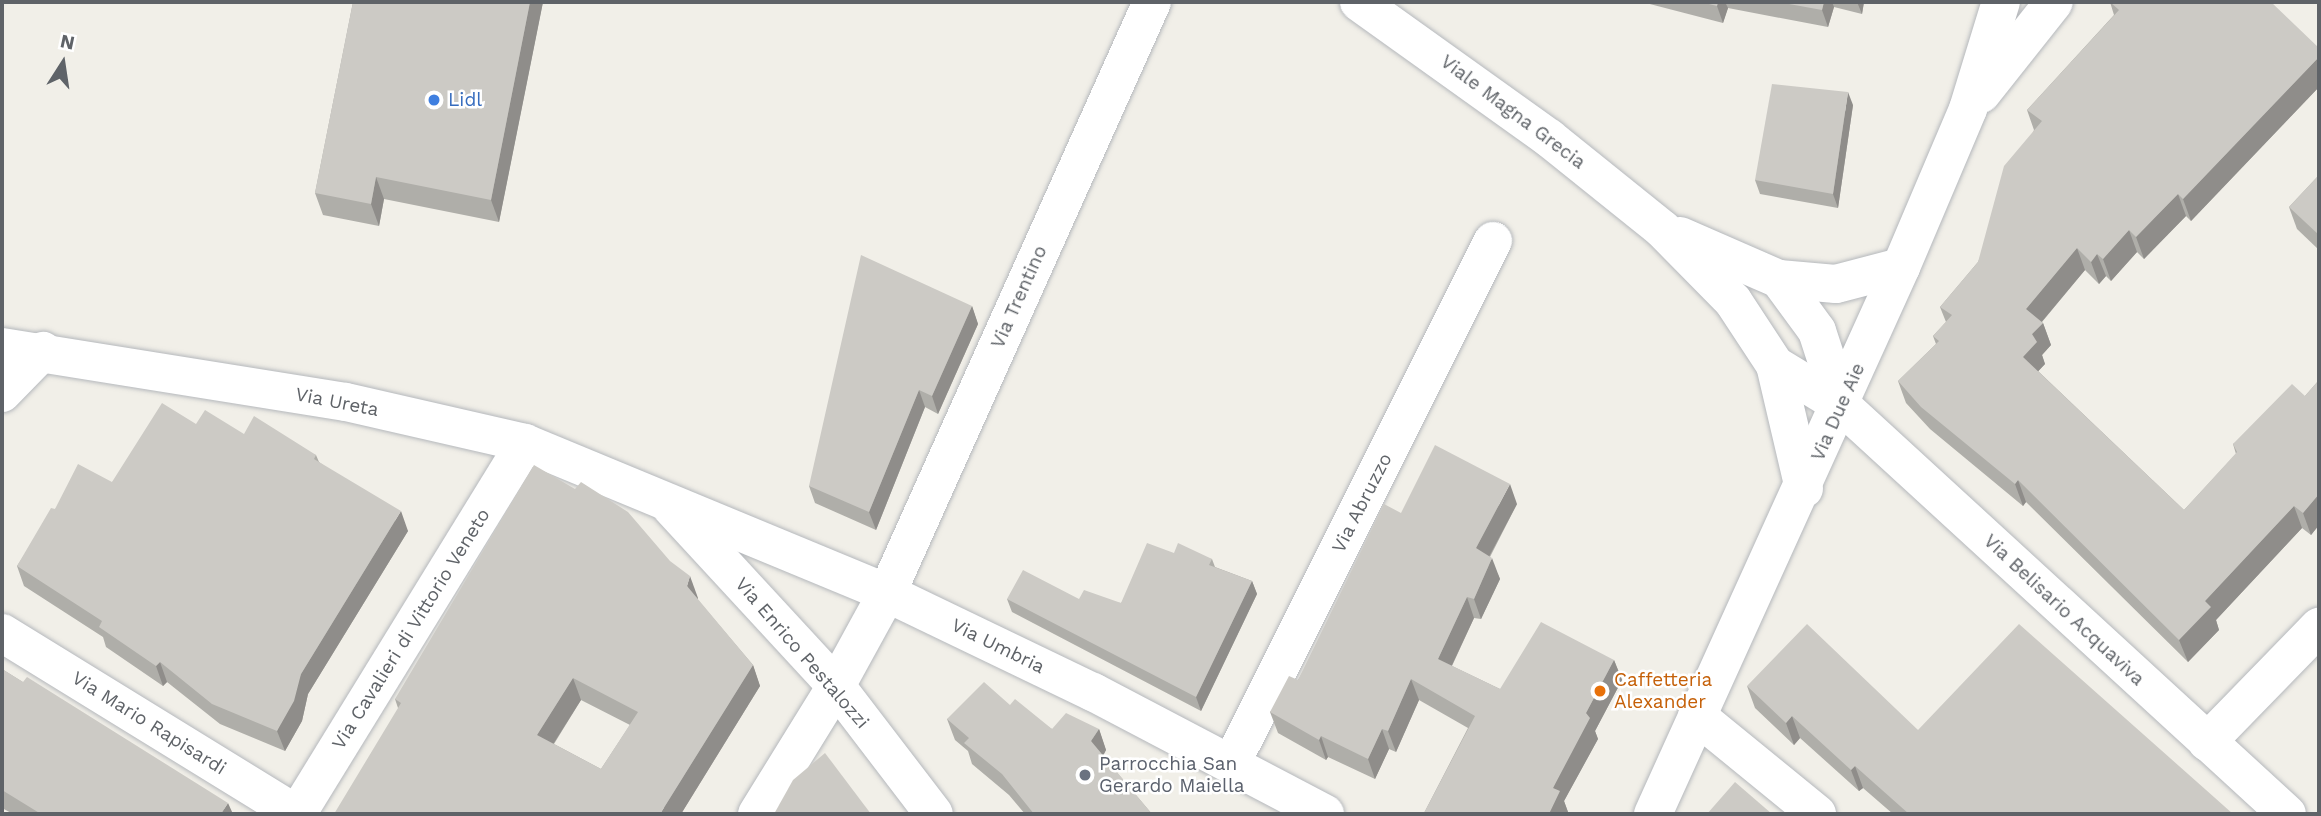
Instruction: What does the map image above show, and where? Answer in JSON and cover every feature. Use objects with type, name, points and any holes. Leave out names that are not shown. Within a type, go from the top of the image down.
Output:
[{"type":"street","name":"Via Trentino","points":[[757,814],[836,686],[887,593],[1152,2]]},
{"type":"street","name":"Viale Magna Grecia","points":[[1359,2],[1527,122],[1662,229],[1732,301],[1775,365],[1804,488]]},
{"type":"street","name":"Via Due Aie","points":[[1653,814],[1804,488],[1901,267],[1968,109],[2001,2]]},
{"type":"street","points":[[1968,109],[2054,2]]},
{"type":"street","name":"Viale Magna Grecia","points":[[1662,229],[1779,279],[1836,284],[1901,267]]},
{"type":"street","name":"Via Abruzzo","points":[[1231,764],[1493,241]]},
{"type":"street","points":[[1779,279],[1817,331],[1841,405]]},
{"type":"street","name":"Via Ureta","points":[[2,347],[43,351],[346,402],[525,443],[663,497]]},
{"type":"street","points":[[2,393],[43,351]]},
{"type":"street","name":"Viale Magna Grecia","points":[[1775,365],[1841,405]]},
{"type":"street","name":"Via Belisario Acquaviva","points":[[1841,405],[2287,814]]},
{"type":"street","name":"Via Cavalieri di Vittorio Veneto","points":[[297,814],[525,443]]},
{"type":"street","name":"Via Umbria","points":[[663,497],[887,593],[1231,764],[1325,814]]},
{"type":"street","name":"Via Enrico Pestalozzi","points":[[663,497],[836,686],[934,814]]},
{"type":"street","points":[[2207,742],[2319,627]]},
{"type":"street","name":"Via Mario Rapisardi","points":[[2,633],[297,814]]},
{"type":"street","points":[[1698,716],[1817,814]]},
{"type":"building","name":"Lidl","points":[[353,2],[530,2],[491,200],[376,177],[371,204],[315,193]]},
{"type":"building","points":[[1701,2],[1718,2],[1717,6]]},
{"type":"building","points":[[1778,2],[1824,2],[1822,10]]},
{"type":"building","points":[[2110,2],[2271,2],[2319,48],[2319,57],[2183,199],[2178,194],[2136,237],[2129,230],[2103,259],[2097,254],[2091,262],[2077,248],[2026,309],[2043,323],[2032,334],[2037,342],[2023,357],[2184,510],[2237,452],[2233,444],[2292,384],[2305,396],[2319,380],[2319,494],[2303,513],[2294,506],[2205,601],[2211,607],[2179,640],[2018,480],[2015,484],[1921,407],[1898,381],[1939,341],[1933,336],[1952,315],[1940,307],[1978,262],[2004,166],[2042,121],[2027,110],[2119,10]]},
{"type":"building","points":[[1772,84],[1848,92],[1833,194],[1755,180]]},
{"type":"building","points":[[2319,175],[2319,235],[2289,207]]},
{"type":"building","points":[[861,255],[972,306],[932,396],[919,390],[869,512],[809,486]]},
{"type":"building","points":[[162,403],[196,424],[205,410],[244,434],[254,416],[316,455],[314,459],[401,511],[301,674],[294,701],[277,731],[212,704],[160,662],[156,666],[99,627],[102,621],[17,566],[51,508],[55,509],[78,464],[112,482]]},
{"type":"building","points":[[1435,445],[1510,484],[1476,548],[1492,558],[1474,599],[1467,597],[1438,659],[1500,689],[1541,622],[1614,660],[1586,713],[1590,718],[1553,788],[1560,791],[1549,814],[1424,813],[1475,716],[1411,679],[1388,731],[1382,729],[1368,759],[1321,736],[1319,740],[1270,712],[1289,676],[1298,680],[1384,504],[1401,513]]},
{"type":"building","points":[[534,465],[575,489],[581,482],[628,512],[670,561],[690,576],[687,586],[753,665],[660,814],[334,814],[401,703],[395,699]],"holes":[[[573,678],[638,712],[601,769],[537,735]]]},
{"type":"building","points":[[1147,543],[1174,553],[1178,543],[1212,559],[1209,565],[1252,581],[1196,697],[1007,599],[1023,570],[1079,599],[1084,590],[1121,603]]},
{"type":"building","points":[[1807,624],[1918,730],[2019,624],[2233,814],[1909,814],[1855,766],[1851,770],[1792,716],[1786,723],[1747,686]]},
{"type":"building","points":[[2,669],[23,682],[27,677],[228,803],[221,814],[41,814],[2,790]]},
{"type":"building","points":[[984,682],[1010,705],[1015,699],[1052,729],[1066,713],[1099,729],[1091,741],[1152,814],[1034,814],[1002,774],[964,743],[969,738],[947,719]]},
{"type":"building","points":[[825,753],[871,814],[774,814],[793,780]]},
{"type":"building","points":[[1735,782],[1772,814],[1707,814]]},
{"type":"place","name":"Lidl","points":[[434,100]]},
{"type":"place","name":"Caffetteria Alexander","points":[[1600,691]]},
{"type":"place","name":"Parrocchia San Gerardo Maiella","points":[[1085,775]]}]
